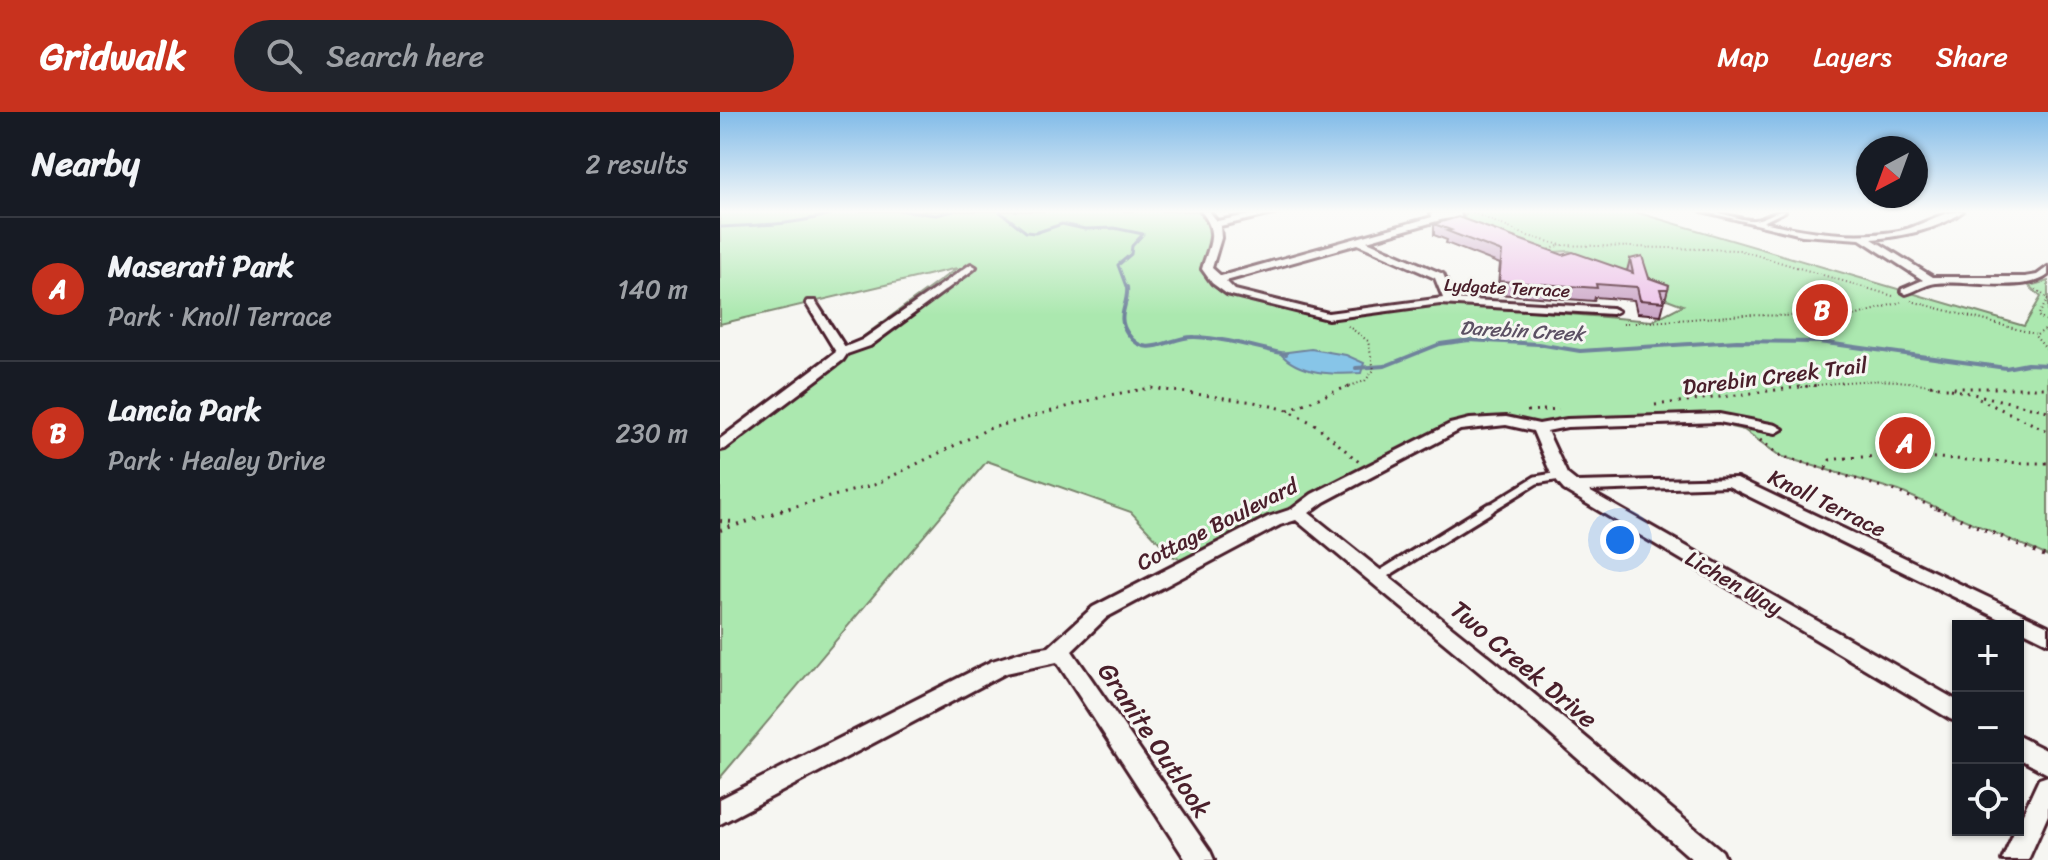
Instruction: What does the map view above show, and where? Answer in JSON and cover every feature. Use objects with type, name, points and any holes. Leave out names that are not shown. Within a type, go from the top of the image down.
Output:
[{"type":"street","points":[[1212,246],[1207,269],[1216,281],[1337,246]]},
{"type":"street","points":[[1370,246],[1439,276],[1450,301]]},
{"type":"street","points":[[1876,246],[1931,280]]},
{"type":"street","points":[[720,446],[836,361],[842,352],[866,343],[971,267]]},
{"type":"street","points":[[1906,291],[1931,280],[2025,280],[2040,277],[2048,270]]},
{"type":"street","name":"Lydgate Terrace","points":[[1216,281],[1226,290],[1238,294],[1310,312],[1344,316],[1450,301],[1615,314]]},
{"type":"street","points":[[811,303],[842,352]]},
{"type":"street","name":"Cottage Boulevard","points":[[1061,651],[1100,612],[1274,521],[1298,513],[1318,498],[1462,425],[1506,421],[1539,428],[1567,423],[1719,418],[1776,429]]},
{"type":"street","points":[[1539,428],[1565,482]]},
{"type":"street","name":"Knoll Terrace","points":[[1565,482],[1731,481],[2048,635]]},
{"type":"street","name":"Lichen Way","points":[[1565,482],[1952,708]]},
{"type":"street","name":"Two Creek Drive","points":[[1298,513],[1713,860]]},
{"type":"street","points":[[720,812],[999,667],[1061,651]]},
{"type":"street","name":"Granite Outlook","points":[[1061,651],[1201,860]]},
{"type":"street","points":[[2024,749],[2048,763]]},
{"type":"street","points":[[2015,860],[2048,787]]},
{"type":"lane","points":[[1377,578],[1536,480],[1565,482]]},
{"type":"path","points":[[1544,251],[1558,246]]},
{"type":"path","points":[[1612,246],[1730,248],[1921,305],[2035,334],[2048,350]]},
{"type":"path","points":[[2025,280],[2048,299],[2038,316],[2048,323]]},
{"type":"path","points":[[1921,305],[1924,297]]},
{"type":"path","points":[[1615,314],[1851,317],[1887,304],[1913,302]]},
{"type":"path","points":[[1288,410],[1365,381],[1374,370],[1368,341],[1344,323],[1344,316]]},
{"type":"path","points":[[2035,334],[2048,328]]},
{"type":"path","name":"Darebin Creek Trail","points":[[1645,406],[1842,381],[1901,379],[1944,388],[2048,388]]},
{"type":"path","points":[[720,530],[736,522],[859,491],[895,476],[976,433],[1047,415],[1102,396],[1151,388],[1254,402],[1288,410],[1316,425],[1361,464]]},
{"type":"path","points":[[1944,388],[2048,411]]},
{"type":"path","points":[[1974,395],[2048,431]]},
{"type":"path","points":[[1525,411],[1570,409]]},
{"type":"path","points":[[1757,438],[1781,456],[1898,492],[2048,557]]},
{"type":"path","points":[[1825,469],[1830,460],[1855,455],[2005,464],[2048,463]]},
{"type":"path","points":[[720,521],[736,522]]},
{"type":"green space","points":[[720,246],[1208,246],[1200,270],[1219,291],[1333,319],[1450,304],[1652,321],[1683,305],[1563,260],[1578,254],[1554,252],[1537,246],[1751,246],[2024,326],[2041,297],[2029,286],[2048,281],[2048,556],[1899,491],[1780,456],[1744,430],[1731,427],[1719,414],[1545,424],[1501,417],[1457,422],[1295,509],[1272,516],[1184,561],[1172,556],[1131,512],[987,461],[720,778],[720,453],[843,362],[850,353],[849,347],[957,268],[720,324]]},
{"type":"water","points":[[1311,349],[1346,355],[1364,363],[1361,373],[1307,370],[1280,353]]},
{"type":"building","points":[[1486,246],[1538,246],[1563,255],[1573,252],[1633,273],[1630,259],[1642,256],[1649,278],[1669,285],[1668,289],[1660,289],[1664,302],[1640,300],[1637,287],[1596,284],[1597,288],[1499,281],[1502,252]]},
{"type":"waterway","name":"Darebin Creek","points":[[1127,289],[1118,265],[1131,254],[1132,246]]},
{"type":"waterway","name":"Darebin Creek","points":[[1127,289],[1122,316],[1124,328],[1135,342],[1143,346],[1195,337],[1286,354]]},
{"type":"waterway","name":"Darebin Creek","points":[[1356,368],[1385,366],[1440,344],[1469,340],[1538,344],[1580,351],[1737,341],[1819,342],[2006,368],[2027,364],[2048,365]]},
{"type":"place","name":"Lancia Park","points":[[1822,310]]},
{"type":"place","name":"Maserati Park","points":[[1905,443]]}]
